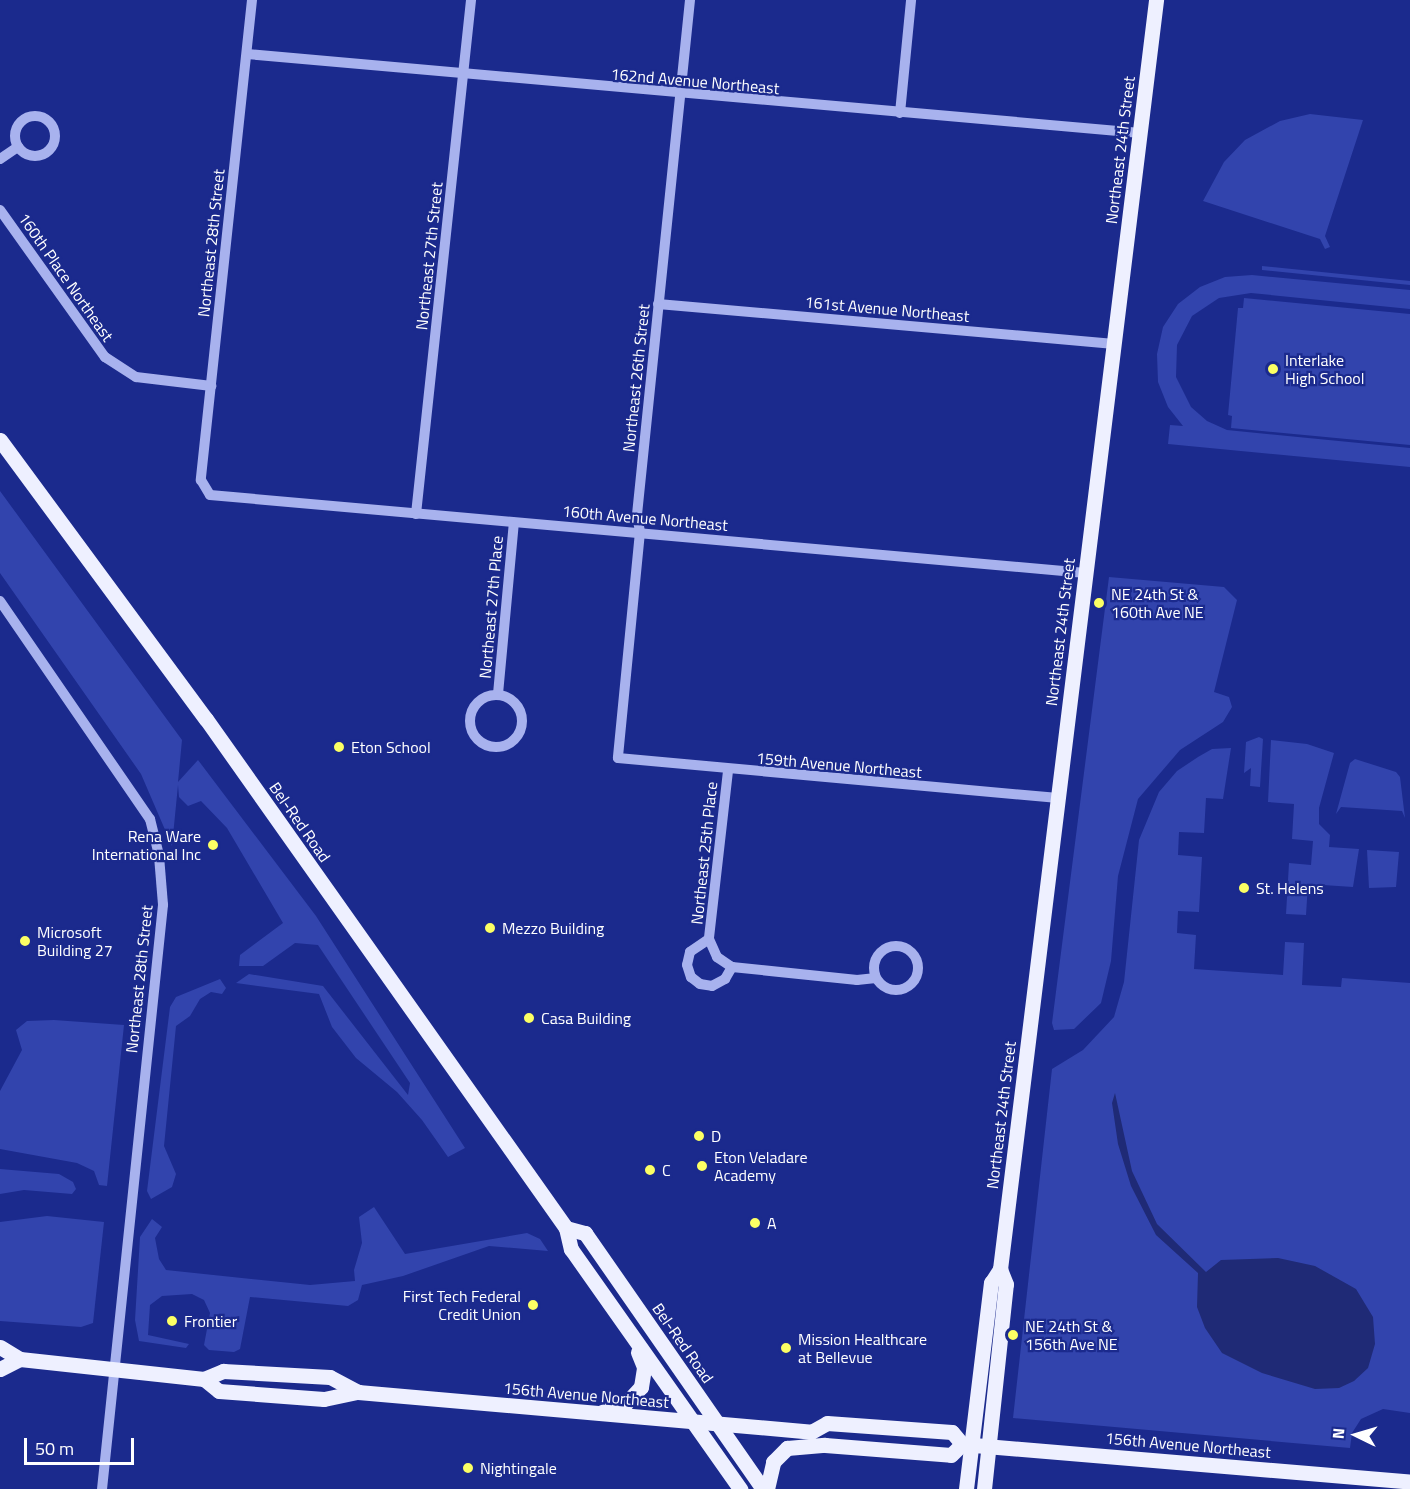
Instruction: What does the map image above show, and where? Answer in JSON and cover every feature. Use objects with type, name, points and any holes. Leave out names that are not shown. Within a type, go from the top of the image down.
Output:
[{"type":"main road","name":"Northeast 24th Street","points":[[966,1489],[966,1445],[991,1283],[1000,1269],[1156,0]]},
{"type":"main road","name":"Bel-Red Road","points":[[0,440],[206,719],[566,1228],[571,1249],[740,1489]]},
{"type":"main road","name":"Bel-Red Road","points":[[566,1228],[585,1233],[763,1489]]},
{"type":"main road","name":"Northeast 24th Street","points":[[984,1489],[1006,1284],[1000,1269]]},
{"type":"main road","points":[[598,1414],[626,1403],[641,1387],[644,1367],[635,1340]]},
{"type":"main road","name":"156th Avenue Northeast","points":[[0,1347],[20,1359],[204,1379],[223,1371],[330,1377],[358,1392]]},
{"type":"main road","points":[[0,1369],[20,1359]]},
{"type":"main road","name":"156th Avenue Northeast","points":[[204,1379],[219,1391],[324,1398],[358,1392],[811,1432],[827,1423],[952,1432],[966,1445],[1408,1484]]},
{"type":"main road","points":[[811,1432],[825,1445]]},
{"type":"main road","name":"156th Avenue Northeast","points":[[767,1489],[769,1470],[779,1453],[787,1448],[825,1445],[951,1455],[966,1445]]},
{"type":"street","name":"Northeast 28th Street","points":[[204,489],[201,480],[252,0]]},
{"type":"street","name":"Northeast 27th Street","points":[[416,514],[471,0]]},
{"type":"street","name":"Northeast 26th Street","points":[[618,758],[639,532],[637,514],[690,0]]},
{"type":"street","points":[[900,113],[911,0]]},
{"type":"street","name":"162nd Avenue Northeast","points":[[247,54],[680,95],[1141,133]]},
{"type":"street","points":[[0,159],[18,147]]},
{"type":"street","name":"160th Place Northeast","points":[[0,210],[105,357],[136,376],[211,386]]},
{"type":"street","name":"161st Avenue Northeast","points":[[658,304],[1114,344]]},
{"type":"street","name":"160th Avenue Northeast","points":[[204,489],[210,495],[1086,573]]},
{"type":"street","name":"Northeast 27th Place","points":[[498,694],[514,523]]},
{"type":"street","name":"Northeast 28th Street","points":[[0,601],[150,819],[159,856],[163,905],[102,1489]]},
{"type":"street","name":"Northeast 27th Place","points":[[498,694],[518,705],[522,727],[514,740],[494,747],[480,742],[470,722],[478,702],[498,694]]},
{"type":"street","name":"159th Avenue Northeast","points":[[618,758],[728,771],[1058,798]]},
{"type":"street","name":"Northeast 25th Place","points":[[710,939],[690,952],[687,965],[691,977],[700,984],[712,986],[725,979],[732,968],[717,957],[710,939],[728,771]]},
{"type":"street","points":[[732,968],[857,980],[876,978],[892,990],[906,988],[918,972],[916,958],[900,946],[886,948],[876,958],[876,978]]},
{"type":"shaded area","points":[[1310,114],[1363,120],[1325,236],[1330,247],[1325,249],[1320,239],[1203,201],[1224,162],[1245,140],[1280,121]]},
{"type":"shaded area","points":[[1262,266],[1410,281],[1410,285],[1262,270]]},
{"type":"shaded area","points":[[1252,275],[1410,290],[1410,309],[1251,293],[1219,298],[1192,316],[1177,345],[1176,377],[1191,407],[1207,421],[1227,430],[1410,448],[1410,467],[1168,444],[1170,425],[1183,426],[1168,407],[1158,382],[1157,354],[1163,327],[1178,304],[1200,287],[1225,277]]},
{"type":"shaded area","points":[[1244,298],[1410,314],[1410,445],[1231,428],[1232,416],[1228,415],[1238,308],[1243,308]]},
{"type":"shaded area","points":[[0,491],[182,740],[178,782],[198,760],[316,916],[465,1148],[448,1157],[422,1120],[397,1092],[356,1058],[332,1027],[319,994],[236,983],[249,974],[323,986],[408,1095],[410,1083],[318,945],[295,943],[263,966],[239,966],[240,955],[283,923],[227,828],[201,801],[188,806],[179,797],[178,785],[172,846],[141,774],[0,573]]},
{"type":"shaded area","points":[[1109,577],[1224,587],[1237,600],[1214,692],[1229,697],[1232,707],[1223,722],[1180,750],[1138,799],[1118,876],[1111,961],[1101,1003],[1074,1029],[1054,1030],[1052,1023]]},
{"type":"shaded area","points":[[1259,737],[1263,739],[1260,787],[1250,786],[1251,768],[1244,773],[1246,742]]},
{"type":"shaded area","points":[[1271,740],[1307,744],[1334,753],[1319,808],[1319,824],[1330,835],[1329,847],[1359,849],[1353,887],[1308,884],[1306,915],[1286,914],[1289,863],[1311,865],[1313,841],[1292,839],[1294,804],[1268,802]]},
{"type":"shaded area","points":[[1231,748],[1223,799],[1206,798],[1204,833],[1179,832],[1178,855],[1202,857],[1199,912],[1178,911],[1177,933],[1196,935],[1194,969],[1283,975],[1285,942],[1304,943],[1302,985],[1341,987],[1342,978],[1410,983],[1410,1413],[1383,1409],[1361,1419],[1352,1433],[1350,1448],[1013,1418],[1052,1069],[1083,1050],[1114,1017],[1124,982],[1139,840],[1159,792],[1177,771],[1198,757],[1212,749]]},
{"type":"shaded area","points":[[1355,759],[1396,772],[1400,777],[1405,818],[1402,811],[1341,807],[1336,814],[1350,763]]},
{"type":"shaded area","points":[[1367,850],[1399,852],[1396,887],[1369,888]]},
{"type":"shaded area","points":[[220,979],[226,988],[222,994],[211,992],[200,999],[190,1016],[176,1026],[164,1146],[176,1174],[172,1187],[151,1199],[147,1191],[170,1007],[176,997]]},
{"type":"shaded area","points":[[54,1020],[124,1025],[107,1186],[99,1185],[94,1171],[77,1163],[0,1149],[0,1091],[22,1050],[16,1030],[27,1021]]},
{"type":"shaded area","points":[[1115,1093],[1132,1171],[1157,1224],[1206,1272],[1221,1260],[1278,1258],[1315,1266],[1356,1289],[1373,1317],[1375,1344],[1368,1368],[1354,1381],[1339,1388],[1315,1389],[1262,1373],[1222,1353],[1205,1328],[1197,1307],[1198,1273],[1156,1235],[1131,1186],[1118,1144],[1112,1103]]},
{"type":"shaded area","points":[[0,1169],[59,1174],[73,1182],[76,1189],[72,1194],[24,1190],[0,1194]]},
{"type":"shaded area","points":[[374,1207],[405,1254],[527,1233],[540,1239],[548,1251],[489,1246],[403,1276],[362,1285],[358,1300],[348,1306],[250,1297],[240,1349],[234,1352],[209,1350],[204,1345],[210,1313],[204,1300],[192,1294],[162,1296],[150,1305],[148,1335],[189,1344],[186,1348],[139,1341],[135,1320],[140,1237],[152,1219],[162,1227],[155,1238],[159,1259],[166,1270],[310,1285],[355,1281],[354,1270],[362,1243],[359,1217]]},
{"type":"shaded area","points":[[47,1216],[104,1222],[93,1323],[81,1327],[0,1321],[0,1222]]},
{"type":"place","name":"Interlake High School","points":[[1273,369]]},
{"type":"place","name":"NE 24th St & 160th Ave NE","points":[[1099,603]]},
{"type":"place","name":"Eton School","points":[[339,747]]},
{"type":"place","name":"Rena Ware International Inc","points":[[213,845]]},
{"type":"place","name":"St. Helens","points":[[1244,888]]},
{"type":"place","name":"Mezzo Building","points":[[490,928]]},
{"type":"place","name":"Microsoft Building 27","points":[[25,941]]},
{"type":"place","name":"Casa Building","points":[[529,1018]]},
{"type":"place","name":"D","points":[[699,1136]]},
{"type":"place","name":"Eton Veladare Academy","points":[[702,1166]]},
{"type":"place","name":"C","points":[[650,1170]]},
{"type":"place","name":"A","points":[[755,1223]]},
{"type":"place","name":"First Tech Federal Credit Union","points":[[533,1305]]},
{"type":"place","name":"Frontier","points":[[172,1321]]},
{"type":"place","name":"NE 24th St & 156th Ave NE","points":[[1013,1335]]},
{"type":"place","name":"Mission Healthcare at Bellevue","points":[[786,1348]]},
{"type":"place","name":"Nightingale","points":[[468,1468]]}]
